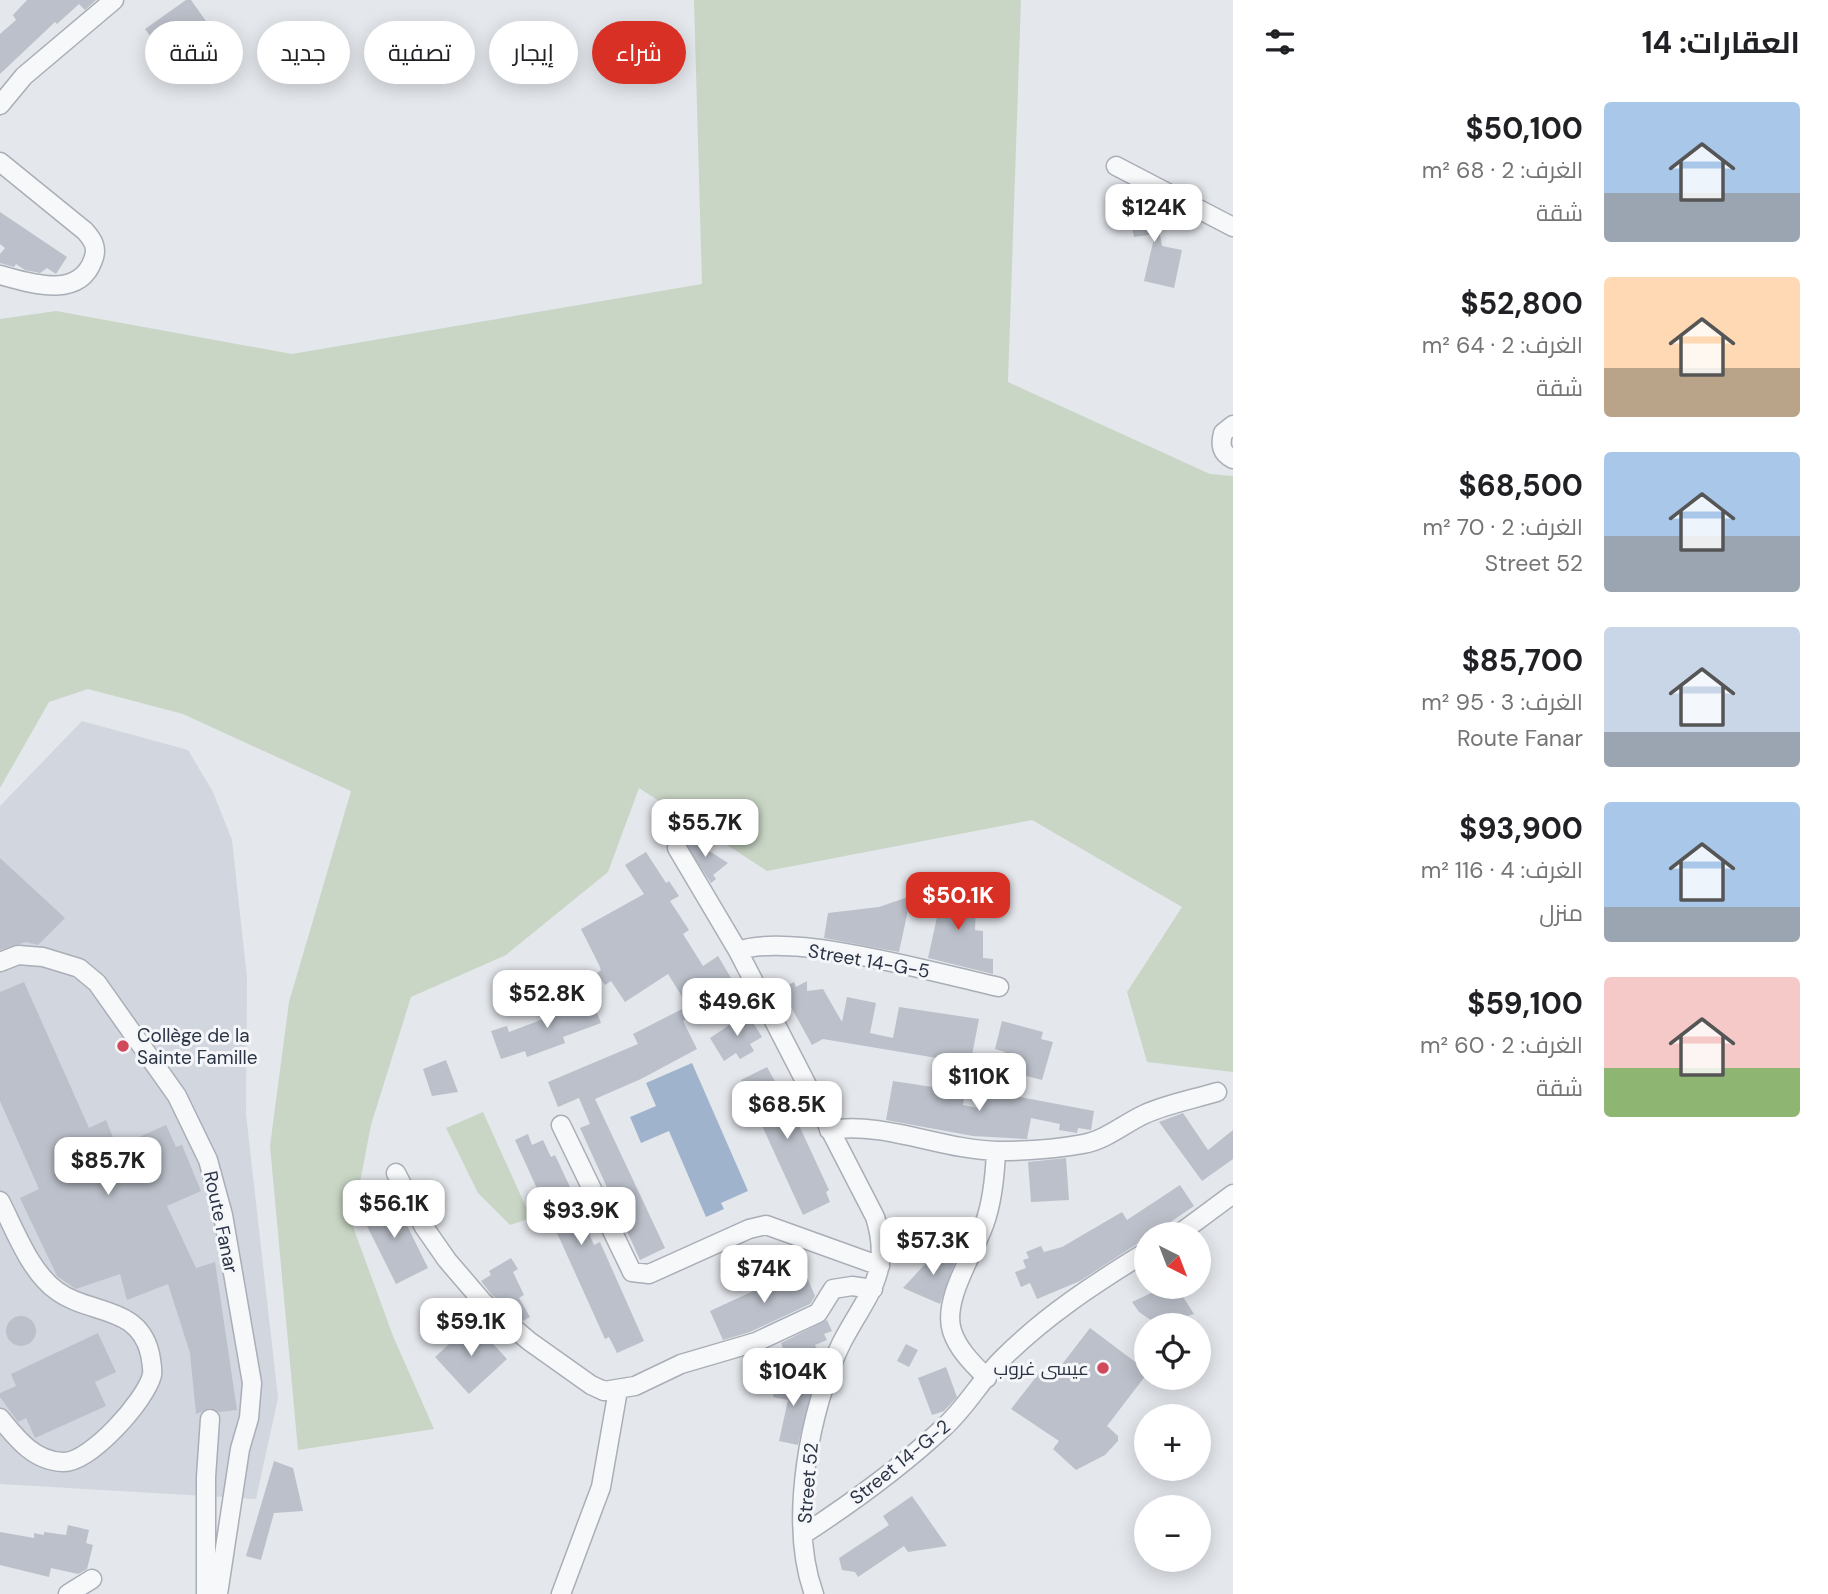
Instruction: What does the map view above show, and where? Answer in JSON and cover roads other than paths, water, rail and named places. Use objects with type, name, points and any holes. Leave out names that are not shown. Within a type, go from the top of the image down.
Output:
[{"type":"street","points":[[0,105],[24,76],[114,0]]},
{"type":"street","points":[[0,162],[11,174],[85,231],[94,244],[95,253],[84,276],[68,284],[58,286],[0,275]]},
{"type":"street","points":[[1116,166],[1233,228]]},
{"type":"street","points":[[1233,425],[1223,433],[1221,444],[1225,454],[1233,459]]},
{"type":"street","name":"Street 52","points":[[677,848],[738,951],[875,1217],[881,1236],[880,1266],[873,1289],[842,1342],[822,1394],[812,1435],[804,1493],[804,1534],[814,1594]]},
{"type":"street","name":"Street 14-G-5","points":[[738,951],[761,945],[791,947],[868,958],[999,987]]},
{"type":"street","name":"Route Fanar","points":[[0,962],[18,955],[43,957],[79,968],[97,983],[177,1097],[208,1160],[223,1215],[252,1382],[249,1418],[240,1449],[218,1594]]},
{"type":"street","points":[[829,1130],[843,1128],[876,1131],[996,1151],[1085,1144],[1113,1133],[1146,1113],[1217,1092]]},
{"type":"street","points":[[561,1125],[632,1272],[649,1274],[749,1229],[765,1225],[780,1227],[880,1266]]},
{"type":"street","points":[[996,1151],[995,1177],[985,1222],[957,1287],[951,1317],[951,1331],[959,1345],[987,1378],[999,1362],[1066,1302],[1134,1260]]},
{"type":"street","points":[[396,1172],[424,1227],[447,1260],[483,1302],[528,1341],[591,1385],[604,1391],[618,1390],[651,1380],[681,1364],[756,1342],[818,1313],[832,1289],[852,1286],[873,1289]]},
{"type":"street","points":[[1195,1222],[1233,1194]]},
{"type":"street","points":[[0,1201],[41,1274],[57,1291],[107,1309],[133,1323],[146,1341],[153,1371],[141,1396],[131,1409],[95,1448],[81,1459],[66,1463],[39,1457],[26,1448],[0,1418]]},
{"type":"street","name":"Street 14-G-2","points":[[804,1534],[871,1489],[945,1427],[987,1378]]},
{"type":"street","points":[[561,1594],[601,1487],[618,1390]]},
{"type":"street","points":[[206,1594],[206,1477],[210,1419]]},
{"type":"street","points":[[68,1594],[92,1579]]},
{"type":"water","points":[[692,1063],[748,1191],[721,1203],[724,1209],[706,1217],[669,1131],[641,1143],[630,1117],[656,1106],[646,1083]]},
{"type":"place","name":"Collège de la Sainte Famille","points":[[123,1046]]},
{"type":"place","name":"عيسى غروب","points":[[1103,1368]]}]
